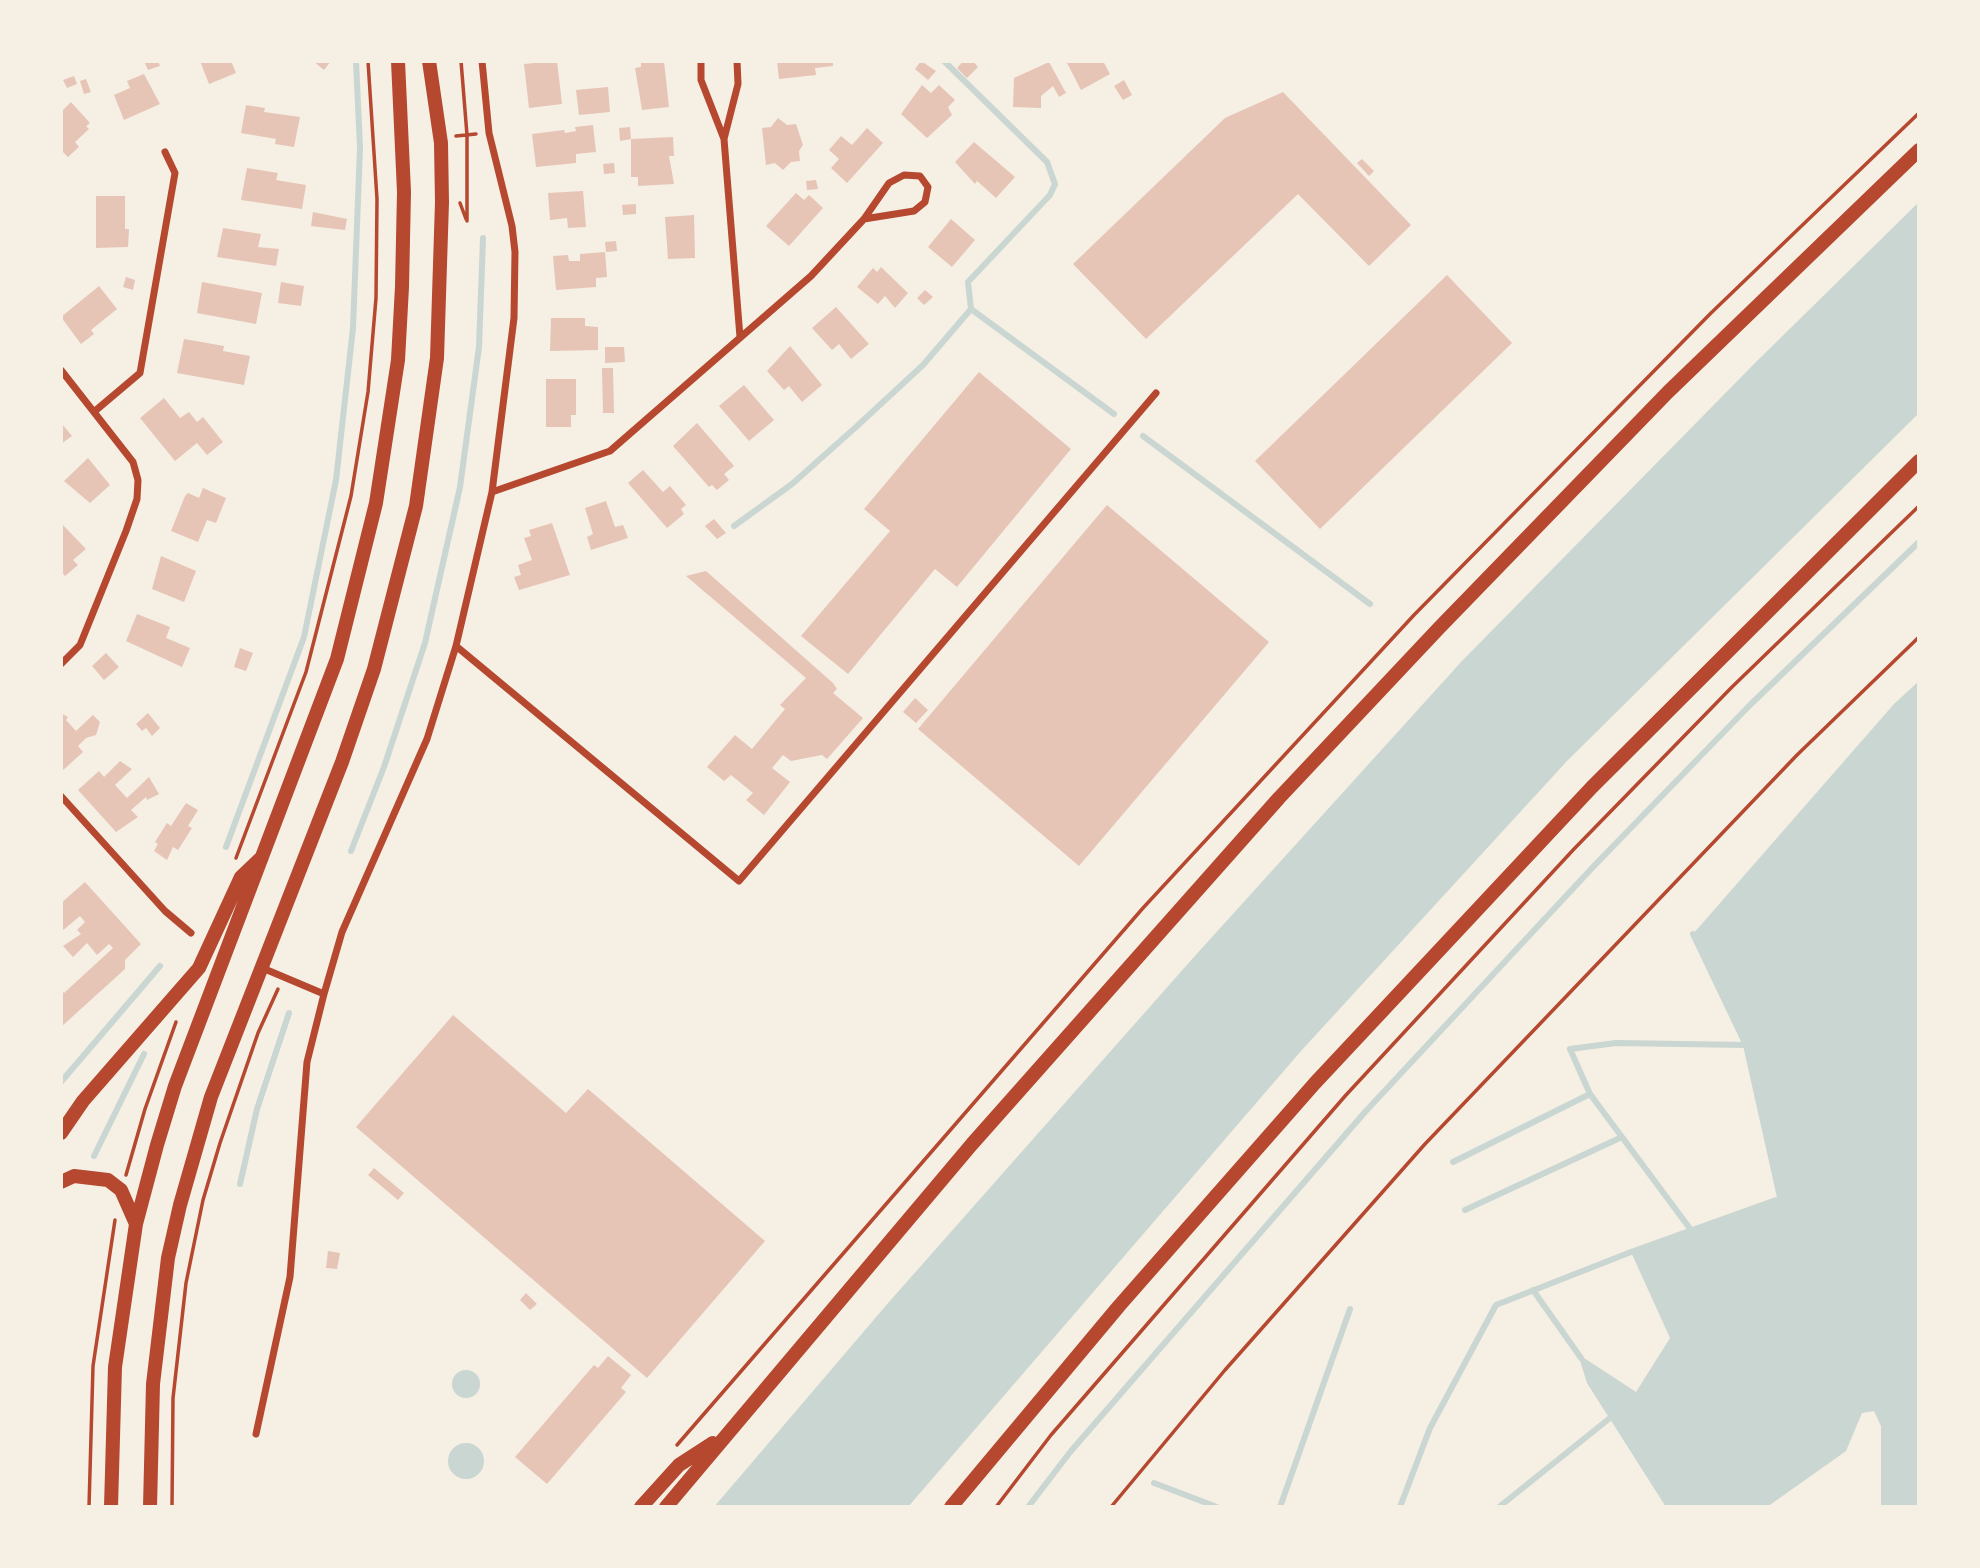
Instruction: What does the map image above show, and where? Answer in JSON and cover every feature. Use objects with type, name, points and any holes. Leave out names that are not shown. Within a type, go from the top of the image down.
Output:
[{"type":"highway","points":[[111,1507],[115,1367],[136,1224],[176,1086],[337,659],[376,503],[398,360],[402,287],[404,168],[398,61]]},
{"type":"highway","points":[[150,1507],[153,1384],[168,1258],[211,1097],[342,762],[370,681],[416,506],[437,358],[440,269],[441,144],[429,61]]},
{"type":"highway","points":[[666,1507],[981,1133],[1279,798],[1438,628],[1668,392],[1919,150]]},
{"type":"highway","points":[[951,1507],[1119,1306],[1315,1083],[1592,787],[1919,461]]},
{"type":"highway","points":[[61,1133],[99,1082],[200,968],[241,877],[265,855]]},
{"type":"highway","points":[[61,1182],[74,1176],[107,1180],[121,1191],[136,1224]]},
{"type":"highway","points":[[641,1507],[680,1465],[726,1435]]},
{"type":"street","points":[[256,1434],[290,1277],[307,1062],[324,994],[342,932],[427,739],[456,646],[492,492],[514,318],[515,252],[512,226],[489,133],[482,61]]},
{"type":"street","points":[[701,61],[701,80],[724,139],[740,338]]},
{"type":"street","points":[[724,139],[738,84],[737,61]]},
{"type":"street","points":[[95,411],[140,373],[175,173],[165,152]]},
{"type":"street","points":[[492,492],[610,451],[811,276],[864,219],[889,183],[904,175],[920,176],[928,187],[925,202],[914,211],[864,219]]},
{"type":"street","points":[[61,370],[133,462],[138,480],[137,499],[81,642],[61,664]]},
{"type":"street","points":[[456,646],[739,881],[1156,393]]},
{"type":"street","points":[[61,796],[164,911],[191,933]]},
{"type":"street","points":[[260,967],[324,994]]},
{"type":"path","points":[[457,196],[467,221],[467,135],[461,61]]},
{"type":"path","points":[[234,863],[306,672],[351,496],[368,393],[376,298],[377,200],[369,63],[381,64]]},
{"type":"path","points":[[456,136],[489,133]]},
{"type":"path","points":[[996,1507],[1051,1435],[1346,1095],[1574,849],[1722,696],[1919,506]]},
{"type":"path","points":[[1111,1507],[1225,1370],[1479,1086],[1797,754],[1919,637]]},
{"type":"path","points":[[172,1507],[173,1398],[179,1337],[203,1200],[236,1092],[284,977]]},
{"type":"path","points":[[121,1191],[145,1109],[176,1021]]},
{"type":"shaded area","points":[[1919,202],[1919,413],[1567,761],[1301,1051],[908,1507],[714,1507],[889,1302],[1193,958],[1462,661],[1756,362]]},
{"type":"shaded area","points":[[1919,681],[1919,1507],[1881,1507],[1881,1426],[1874,1411],[1862,1413],[1846,1451],[1767,1507],[1666,1507],[1587,1383],[1578,1354],[1636,1392],[1670,1338],[1631,1252],[1780,1198],[1746,1045],[1693,934],[1894,704]]},
{"type":"shaded area","points":[[466,1370],[476,1374],[480,1384],[476,1394],[466,1398],[456,1394],[452,1384],[456,1374]]},
{"type":"shaded area","points":[[466,1443],[479,1448],[484,1461],[479,1474],[466,1479],[453,1474],[448,1461],[453,1448]]},
{"type":"building","points":[[144,61],[158,61],[160,66],[148,70]]},
{"type":"building","points":[[200,61],[231,61],[236,73],[209,84]]},
{"type":"building","points":[[313,61],[331,61],[324,70]]},
{"type":"building","points":[[557,61],[562,104],[529,108],[524,64]]},
{"type":"building","points":[[664,61],[669,107],[642,110],[635,68],[641,67],[641,62]]},
{"type":"building","points":[[777,61],[833,61],[833,66],[815,68],[816,75],[779,79]]},
{"type":"building","points":[[921,61],[936,71],[928,80],[915,69]]},
{"type":"building","points":[[963,61],[973,61],[978,67],[967,78],[957,68]]},
{"type":"building","points":[[1066,61],[1103,61],[1110,74],[1081,90]]},
{"type":"building","points":[[1049,62],[1066,93],[1059,97],[1053,86],[1041,96],[1041,108],[1013,107],[1014,78]]},
{"type":"building","points":[[144,74],[160,104],[124,120],[114,95],[130,88],[127,81]]},
{"type":"building","points":[[74,76],[77,84],[67,88],[63,80]]},
{"type":"building","points":[[86,79],[91,92],[84,94],[80,81]]},
{"type":"building","points":[[1124,80],[1132,95],[1123,100],[1114,86]]},
{"type":"building","points":[[922,85],[931,93],[939,85],[955,100],[948,107],[952,115],[927,138],[901,114]]},
{"type":"building","points":[[608,87],[610,112],[579,115],[576,90]]},
{"type":"building","points":[[1283,92],[1411,225],[1369,266],[1298,194],[1146,339],[1073,264],[1225,118]]},
{"type":"building","points":[[71,102],[90,123],[86,126],[89,129],[75,142],[79,147],[68,157],[61,150],[61,112]]},
{"type":"building","points":[[246,105],[265,108],[264,112],[300,117],[294,147],[275,144],[276,139],[241,133]]},
{"type":"building","points":[[778,118],[787,125],[796,124],[803,145],[799,151],[800,161],[791,162],[783,170],[775,163],[766,165],[762,128],[771,127]]},
{"type":"building","points":[[593,125],[596,152],[576,154],[576,163],[536,167],[532,134],[564,130],[565,133],[576,131],[575,127]]},
{"type":"building","points":[[630,127],[631,139],[620,141],[619,128]]},
{"type":"building","points":[[867,128],[883,143],[847,183],[831,168],[839,159],[829,150],[841,136],[852,145]]},
{"type":"building","points":[[673,137],[674,156],[669,156],[674,184],[638,186],[638,177],[631,177],[631,139]]},
{"type":"building","points":[[974,142],[1015,177],[996,198],[977,181],[975,184],[955,162]]},
{"type":"building","points":[[1362,159],[1374,171],[1369,176],[1357,163]]},
{"type":"building","points":[[614,163],[615,173],[604,174],[603,164]]},
{"type":"building","points":[[247,168],[278,173],[276,180],[306,185],[302,209],[241,200]]},
{"type":"building","points":[[816,180],[818,189],[807,190],[806,181]]},
{"type":"building","points":[[583,191],[586,227],[568,228],[567,218],[550,220],[548,193]]},
{"type":"building","points":[[796,193],[804,200],[809,195],[823,208],[789,246],[766,226]]},
{"type":"building","points":[[96,196],[125,196],[128,247],[96,248]]},
{"type":"building","points":[[636,204],[636,214],[623,215],[622,205]]},
{"type":"building","points":[[313,212],[347,219],[345,230],[311,226]]},
{"type":"building","points":[[694,215],[695,258],[668,259],[665,217]]},
{"type":"building","points":[[951,219],[975,240],[952,267],[928,247]]},
{"type":"building","points":[[223,228],[261,234],[258,247],[279,249],[276,266],[217,257]]},
{"type":"building","points":[[616,241],[617,251],[606,252],[605,242]]},
{"type":"building","points":[[605,252],[607,277],[596,278],[596,287],[556,290],[553,256],[568,255],[569,261],[580,261],[580,254]]},
{"type":"building","points":[[881,267],[908,293],[895,308],[885,296],[878,304],[857,287],[873,268],[877,272]]},
{"type":"building","points":[[1447,275],[1512,343],[1320,529],[1255,461]]},
{"type":"building","points":[[126,277],[135,280],[133,290],[123,287]]},
{"type":"building","points":[[202,282],[262,293],[256,324],[197,313]]},
{"type":"building","points":[[281,282],[304,286],[301,306],[278,303]]},
{"type":"building","points":[[99,286],[117,309],[91,330],[94,334],[81,344],[61,317]]},
{"type":"building","points":[[925,290],[933,297],[924,305],[917,298]]},
{"type":"building","points":[[836,307],[869,344],[851,359],[839,344],[832,350],[812,328]]},
{"type":"building","points":[[551,318],[585,318],[585,326],[598,327],[598,350],[550,351]]},
{"type":"building","points":[[184,339],[224,346],[223,351],[250,356],[244,385],[177,373]]},
{"type":"building","points":[[790,346],[822,385],[802,402],[789,386],[784,390],[767,371]]},
{"type":"building","points":[[605,347],[624,347],[625,362],[605,363]]},
{"type":"building","points":[[602,368],[613,368],[614,413],[603,413]]},
{"type":"building","points":[[979,372],[1071,449],[957,587],[935,569],[848,674],[801,636],[890,531],[864,509]]},
{"type":"building","points":[[546,379],[576,379],[576,415],[571,415],[571,427],[546,427]]},
{"type":"building","points":[[744,385],[774,420],[749,441],[719,406]]},
{"type":"building","points":[[164,398],[180,418],[189,412],[197,422],[203,417],[223,442],[207,455],[197,443],[175,461],[140,418]]},
{"type":"building","points":[[61,423],[72,436],[61,444]]},
{"type":"building","points":[[697,423],[734,466],[724,474],[729,480],[717,490],[712,485],[709,487],[673,446]]},
{"type":"building","points":[[88,458],[110,485],[90,503],[64,481]]},
{"type":"building","points":[[643,470],[663,492],[670,486],[686,505],[681,509],[684,514],[667,528],[628,483]]},
{"type":"building","points":[[203,488],[226,498],[216,523],[207,520],[198,542],[171,531],[185,496],[188,493],[199,498]]},
{"type":"building","points":[[606,501],[615,527],[623,525],[628,538],[591,550],[587,537],[593,534],[585,508]]},
{"type":"building","points":[[1107,505],[1269,642],[1079,866],[918,729]]},
{"type":"building","points":[[714,519],[726,533],[717,539],[705,526]]},
{"type":"building","points":[[552,523],[570,575],[519,590],[514,577],[521,575],[518,565],[532,560],[524,538],[531,536],[529,530]]},
{"type":"building","points":[[63,525],[86,549],[73,560],[78,565],[65,576],[61,571]]},
{"type":"building","points":[[161,556],[196,571],[184,602],[152,589]]},
{"type":"building","points":[[706,571],[833,683],[837,689],[833,693],[863,718],[827,759],[822,755],[791,761],[783,755],[772,768],[790,782],[764,815],[746,800],[753,793],[731,775],[724,781],[707,767],[735,735],[752,749],[785,709],[780,705],[806,678],[686,576]]},
{"type":"building","points":[[137,614],[170,627],[166,638],[190,648],[182,667],[126,641]]},
{"type":"building","points":[[240,648],[253,653],[246,671],[234,667]]},
{"type":"building","points":[[106,653],[119,667],[104,680],[92,666]]},
{"type":"building","points":[[915,698],[928,710],[916,723],[903,712]]},
{"type":"building","points":[[61,713],[68,717],[66,720],[76,731],[93,715],[100,722],[96,735],[86,738],[78,746],[83,752],[61,772]]},
{"type":"building","points":[[148,713],[160,728],[152,736],[146,728],[142,731],[136,724]]},
{"type":"building","points":[[120,761],[132,769],[115,785],[127,798],[149,777],[159,794],[147,800],[146,797],[131,810],[138,817],[116,832],[78,790],[99,771],[104,777]]},
{"type":"building","points":[[186,803],[198,810],[188,826],[192,828],[178,850],[173,847],[167,860],[154,851],[158,844],[155,842],[167,823],[171,826]]},
{"type":"building","points":[[85,882],[141,944],[125,960],[125,969],[61,1027],[61,989],[64,993],[113,948],[109,944],[97,955],[87,943],[73,957],[63,946],[81,934],[77,930],[85,922],[80,916],[61,932],[61,903]]},
{"type":"building","points":[[453,1015],[566,1113],[588,1089],[765,1241],[647,1378],[356,1127]]},
{"type":"building","points":[[374,1168],[404,1193],[398,1200],[368,1175]]},
{"type":"building","points":[[328,1251],[340,1253],[337,1269],[326,1268]]},
{"type":"building","points":[[526,1293],[537,1304],[530,1310],[520,1300]]},
{"type":"building","points":[[608,1356],[631,1375],[621,1388],[626,1392],[547,1484],[515,1457],[594,1365],[598,1368]]},
{"type":"waterway","points":[[226,847],[304,637],[336,480],[353,328],[360,148],[356,61]]},
{"type":"waterway","points":[[944,61],[1047,162],[1055,184],[1050,195],[968,282],[971,309]]},
{"type":"waterway","points":[[351,851],[384,767],[425,643],[460,487],[479,347],[483,238]]},
{"type":"waterway","points":[[734,526],[792,484],[856,427],[923,365],[971,309],[1114,414]]},
{"type":"waterway","points":[[1143,436],[1370,604]]},
{"type":"waterway","points":[[1028,1507],[1071,1451],[1365,1112],[1593,867],[1750,705],[1919,542]]},
{"type":"waterway","points":[[1693,934],[1746,1045],[1782,1206]]},
{"type":"waterway","points":[[61,1082],[160,966]]},
{"type":"waterway","points":[[240,1184],[257,1109],[289,1013]]},
{"type":"waterway","points":[[1691,1230],[1590,1094],[1570,1049],[1616,1043],[1746,1045]]},
{"type":"waterway","points":[[94,1156],[144,1054]]},
{"type":"waterway","points":[[1453,1162],[1590,1094]]},
{"type":"waterway","points":[[1465,1210],[1622,1137]]},
{"type":"waterway","points":[[1400,1507],[1430,1428],[1496,1305],[1631,1252],[1776,1200]]},
{"type":"waterway","points":[[1533,1290],[1581,1358]]},
{"type":"waterway","points":[[1280,1507],[1350,1309]]},
{"type":"waterway","points":[[1499,1507],[1615,1414]]},
{"type":"waterway","points":[[1154,1483],[1217,1507]]}]
